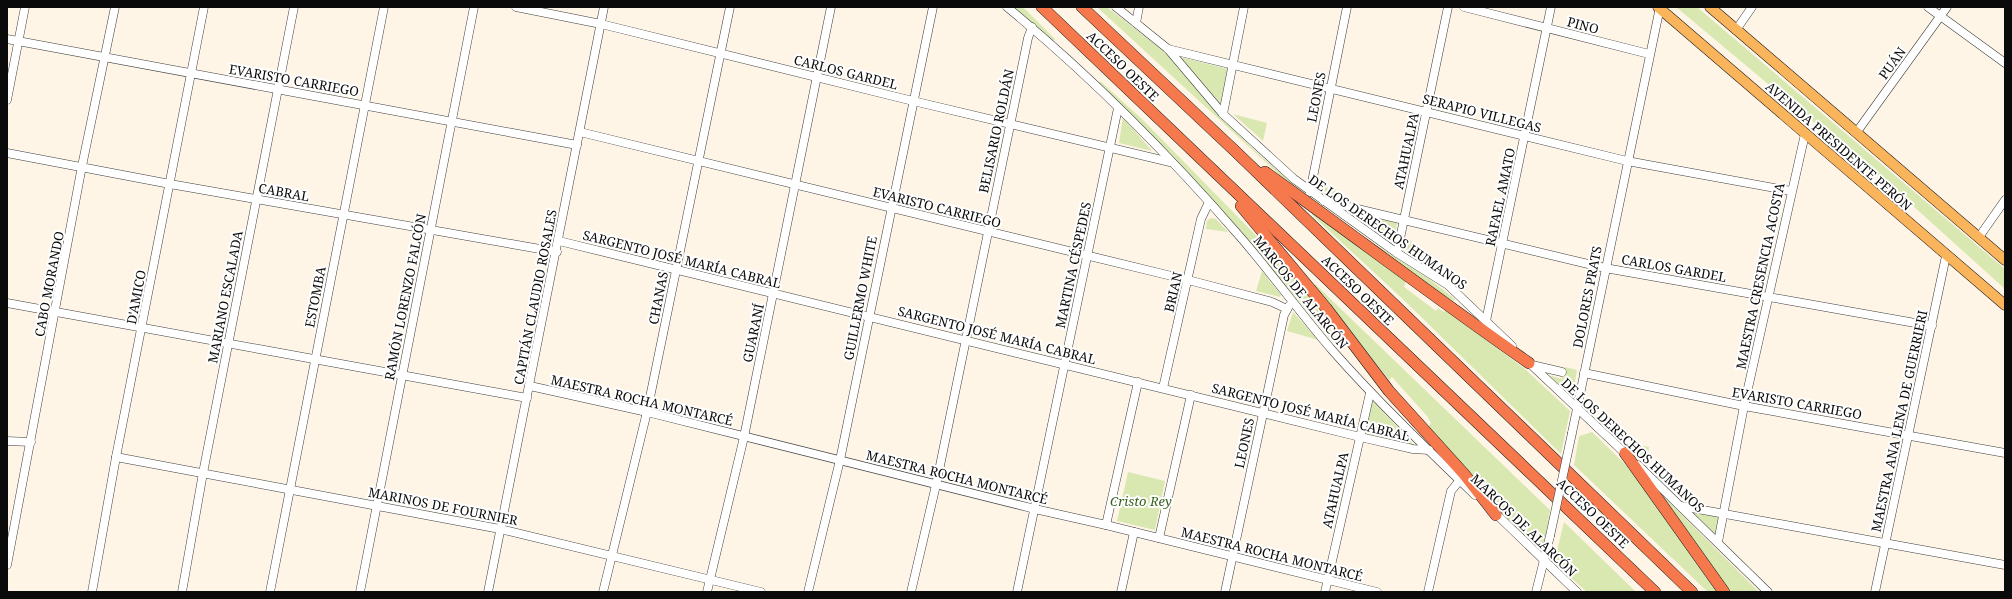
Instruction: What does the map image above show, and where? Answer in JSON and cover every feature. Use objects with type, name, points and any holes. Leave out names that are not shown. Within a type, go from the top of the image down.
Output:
[{"type":"highway","name":"ACCESO OESTE","points":[[1042,7],[1655,592]]},
{"type":"highway","name":"ACCESO OESTE","points":[[1082,7],[1235,151],[1692,592]]},
{"type":"highway","points":[[1235,151],[1359,239],[1439,300],[1530,364]]},
{"type":"highway","points":[[1216,174],[1326,308],[1389,391],[1464,474],[1496,515]]},
{"type":"highway","points":[[1625,453],[1724,592]]},
{"type":"main road","name":"AVENIDA PRESIDENTE PERÓN","points":[[1710,7],[2005,260]]},
{"type":"main road","name":"AVENIDA PRESIDENTE PERÓN","points":[[1659,8],[1946,256],[2005,305]]},
{"type":"street","points":[[7,100],[25,7]]},
{"type":"street","name":"CABO MORANDO","points":[[7,565],[56,312],[82,166],[115,7]]},
{"type":"street","name":"D'AMICO","points":[[92,592],[116,457],[143,328],[204,7]]},
{"type":"street","name":"MARIANO ESCALADA","points":[[182,592],[203,473],[294,7]]},
{"type":"street","name":"ESTOMBA","points":[[270,592],[384,7]]},
{"type":"street","name":"RAMÓN LORENZO FALCÓN","points":[[360,592],[474,7]]},
{"type":"street","name":"CARLOS GARDEL","points":[[516,7],[601,24],[1170,162]]},
{"type":"street","name":"CAPITÁN CLAUDIO ROSALES","points":[[488,592],[557,252],[604,7]]},
{"type":"street","name":"CHANAS","points":[[603,592],[647,412],[730,7]]},
{"type":"street","name":"GUARANÍ","points":[[707,592],[744,436],[831,7]]},
{"type":"street","name":"GUILLERMO WHITE","points":[[808,592],[840,460],[890,208],[933,7]]},
{"type":"street","name":"MARCOS DE ALARCÓN","points":[[1007,7],[1032,27],[1118,108],[1209,202],[1243,240],[1289,305],[1370,393],[1543,562],[1577,592]]},
{"type":"street","name":"DE LOS DERECHOS HUMANOS","points":[[1116,7],[1168,49],[1223,114],[1310,192],[1397,253],[1448,285],[1681,506],[1768,592]]},
{"type":"street","points":[[1136,23],[1140,7]]},
{"type":"street","points":[[1223,114],[1244,7]]},
{"type":"street","name":"LEONES","points":[[1310,192],[1346,7]]},
{"type":"street","name":"ATAHUALPA","points":[[1397,253],[1448,7]]},
{"type":"street","name":"PINO","points":[[1464,7],[1649,54]]},
{"type":"street","name":"RAFAEL AMATO","points":[[1486,321],[1551,7]]},
{"type":"street","points":[[1736,30],[1752,7]]},
{"type":"street","points":[[1928,7],[2005,63]]},
{"type":"street","name":"PUÁN","points":[[1856,133],[1947,7]]},
{"type":"street","name":"DOLORES PRATS","points":[[1536,592],[1550,536],[1572,433],[1659,8]]},
{"type":"street","name":"BELISARIO ROLDÁN","points":[[911,592],[936,485],[1010,124],[1032,27]]},
{"type":"street","name":"EVARISTO CARRIEGO","points":[[7,39],[577,145]]},
{"type":"street","name":"SERAPIO VILLEGAS","points":[[1168,49],[1627,161],[1791,191]]},
{"type":"street","name":"MARTINA CÉSPEDES","points":[[1017,592],[1118,108]]},
{"type":"street","name":"EVARISTO CARRIEGO","points":[[580,132],[1087,257],[1289,305]]},
{"type":"street","name":"MAESTRA CRESENCIA ACOSTA","points":[[1718,542],[1744,406],[1805,134]]},
{"type":"street","name":"CABRAL","points":[[7,152],[170,184],[557,252]]},
{"type":"street","name":"CARLOS GARDEL","points":[[1320,200],[1605,268],[1932,326]]},
{"type":"street","points":[[1979,237],[2005,200]]},
{"type":"street","name":"BRIAN","points":[[1163,388],[1201,219],[1209,202]]},
{"type":"street","name":"SARGENTO JOSÉ MARÍA CABRAL","points":[[559,241],[1360,437],[1413,449],[1429,450]]},
{"type":"street","name":"MAESTRA ANA LENA DE GUERRIERI","points":[[1875,592],[1946,256]]},
{"type":"street","points":[[7,303],[527,398]]},
{"type":"street","name":"LEONES","points":[[1225,592],[1262,413],[1289,305]]},
{"type":"street","points":[[1530,364],[1562,372]]},
{"type":"street","name":"EVARISTO CARRIEGO","points":[[1584,374],[1744,406],[2005,453]]},
{"type":"street","points":[[1106,525],[1138,382]]},
{"type":"street","name":"MAESTRA ROCHA MONTARCÉ","points":[[530,386],[647,412],[1034,510],[1106,525],[1378,592]]},
{"type":"street","name":"ATAHUALPA","points":[[1325,592],[1370,393]]},
{"type":"street","points":[[1159,538],[1191,395]]},
{"type":"street","points":[[7,441],[31,442]]},
{"type":"street","name":"MARINOS DE FOURNIER","points":[[116,457],[500,529],[761,592]]},
{"type":"street","points":[[1428,592],[1451,491],[1460,480]]},
{"type":"street","points":[[1681,506],[2005,565]]},
{"type":"street","points":[[1121,592],[1134,532]]},
{"type":"green space","points":[[1014,7],[1023,7],[1055,39],[1054,41]]},
{"type":"green space","points":[[1097,7],[1107,7],[1165,52],[1220,116],[1253,149],[1294,185],[1369,241],[1428,278],[1455,299],[1454,301],[1411,276],[1298,192]]},
{"type":"green space","points":[[1676,7],[1697,7],[2005,269],[2005,289],[1902,196]]},
{"type":"green space","points":[[1180,57],[1228,69],[1220,105]]},
{"type":"green space","points":[[1100,81],[1142,119],[1281,261],[1308,294],[1336,338],[1333,342],[1176,159],[1099,83]]},
{"type":"green space","points":[[1233,114],[1267,123],[1263,141]]},
{"type":"green space","points":[[1123,117],[1152,151],[1119,143]]},
{"type":"green space","points":[[1317,185],[1336,190],[1334,199],[1323,195],[1317,190]]},
{"type":"green space","points":[[1347,211],[1397,223],[1394,242]]},
{"type":"green space","points":[[1313,213],[1406,280],[1404,287],[1436,311],[1438,308],[1444,312],[1446,310],[1525,369],[1570,411],[1561,454],[1407,303],[1312,215]]},
{"type":"green space","points":[[1211,218],[1216,219],[1228,232],[1206,229],[1207,221]]},
{"type":"green space","points":[[1408,238],[1454,283],[1449,284],[1408,256],[1405,246]]},
{"type":"green space","points":[[1262,271],[1281,295],[1280,297],[1256,291]]},
{"type":"green space","points":[[1315,284],[1550,510],[1544,546],[1535,544],[1515,528],[1491,502],[1428,427],[1431,423],[1427,416],[1392,377],[1389,380],[1314,287]]},
{"type":"green space","points":[[1293,312],[1318,340],[1287,331]]},
{"type":"green space","points":[[1565,367],[1577,370],[1575,382],[1568,388],[1560,386],[1548,375],[1562,379]]},
{"type":"green space","points":[[1372,400],[1414,445],[1363,434]]},
{"type":"green space","points":[[1601,423],[1623,428],[1621,442]]},
{"type":"green space","points":[[1592,432],[1623,462],[1665,513],[1719,592],[1708,592],[1574,465],[1579,436]]},
{"type":"green space","points":[[1621,442],[1649,447],[1647,466]]},
{"type":"green space","name":"Cristo Rey","points":[[1128,472],[1165,481],[1155,530],[1117,521]]},
{"type":"green space","points":[[1652,485],[1759,592],[1729,592]]},
{"type":"green space","points":[[1689,510],[1720,516],[1716,538]]},
{"type":"green space","points":[[1564,522],[1636,592],[1587,592],[1554,563]]}]
